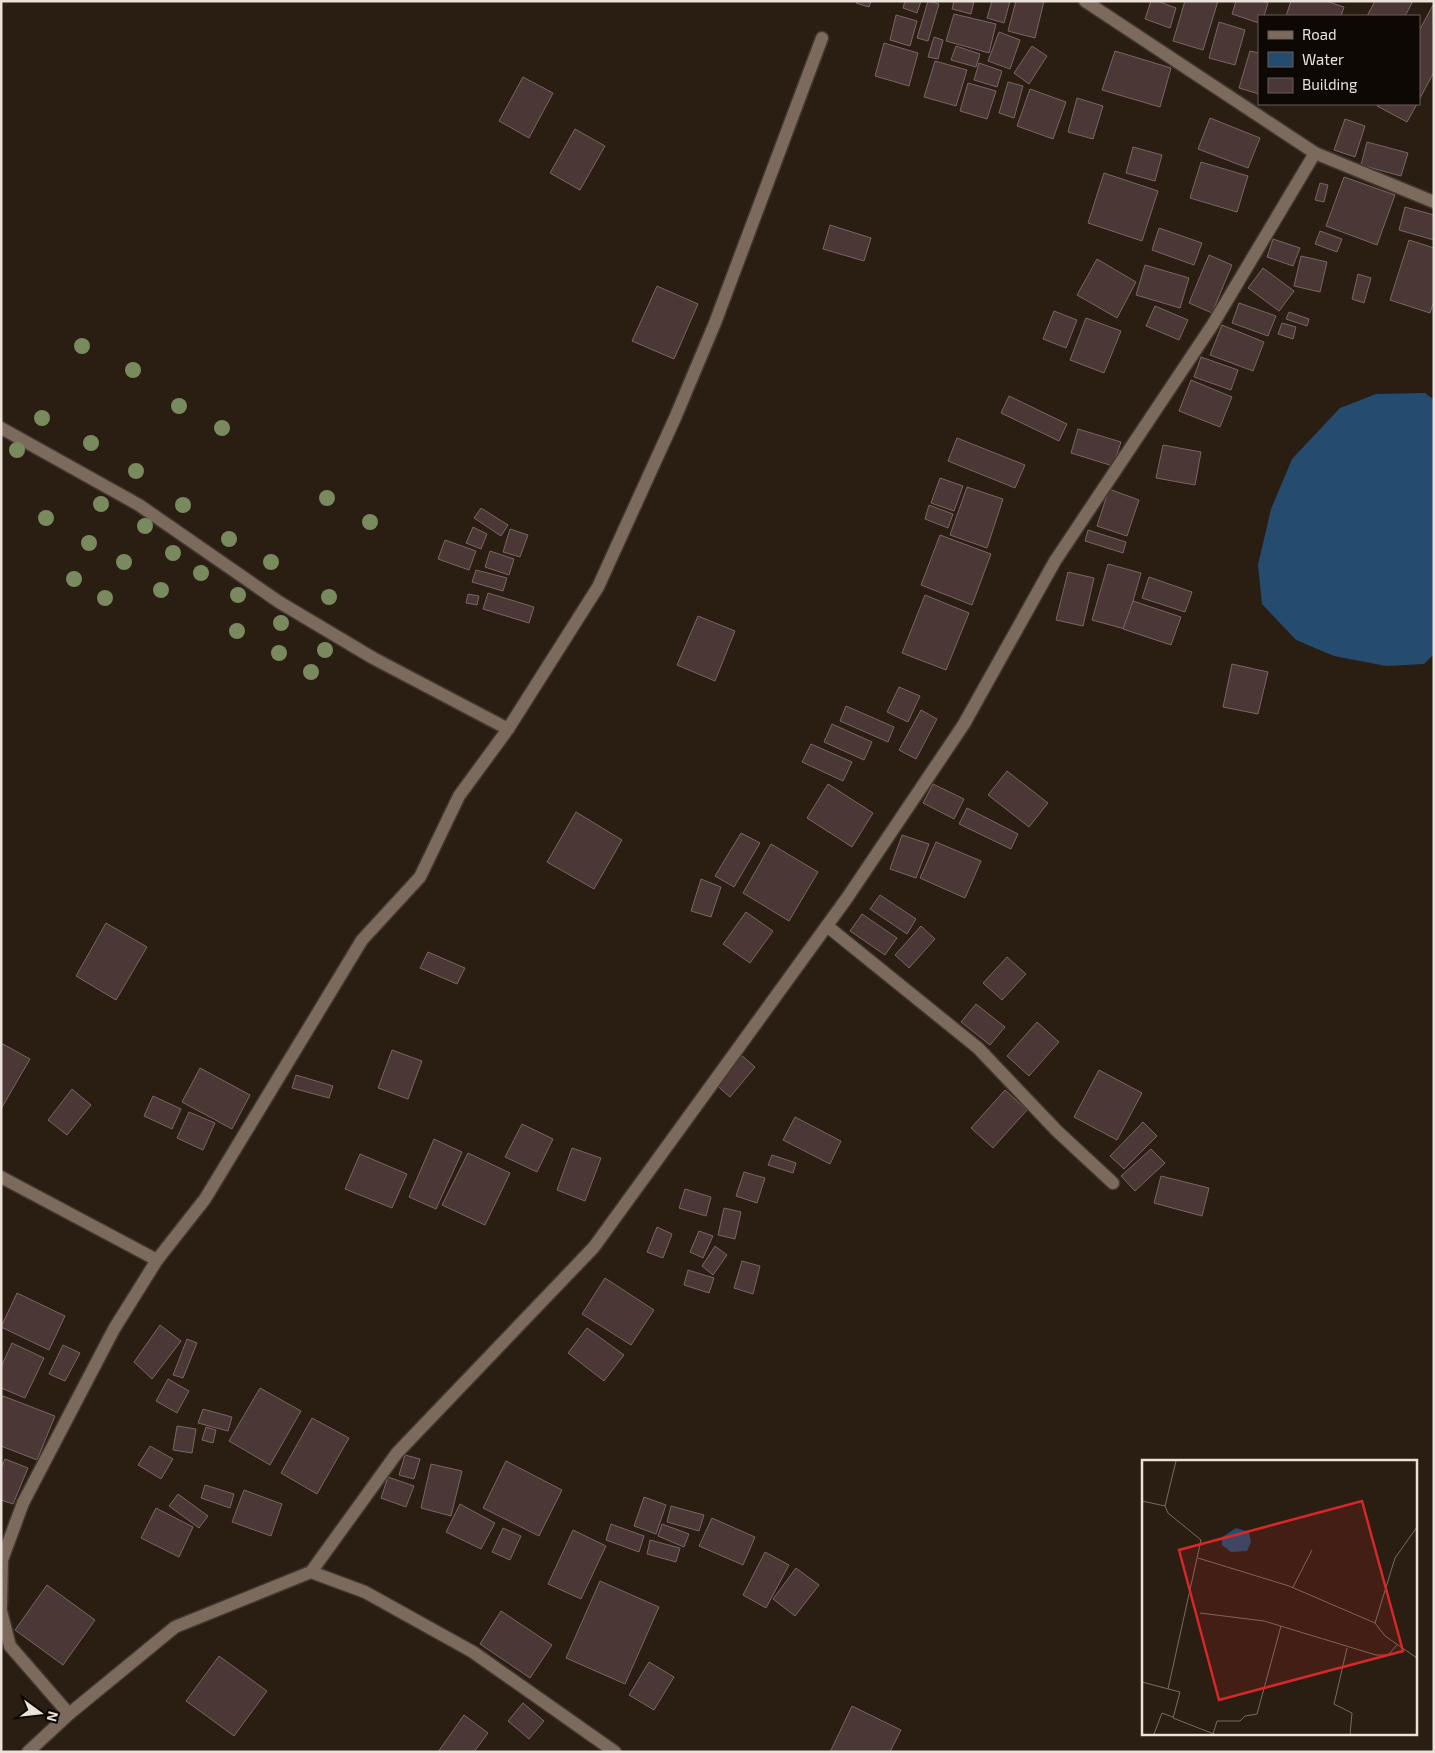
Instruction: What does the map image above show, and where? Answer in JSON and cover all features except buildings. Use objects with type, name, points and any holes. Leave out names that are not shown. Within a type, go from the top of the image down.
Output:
[{"type":"street","points":[[1085,1],[1315,154],[1434,202]]},
{"type":"street","points":[[1,1606],[2,1560],[23,1504],[114,1329],[157,1260],[205,1199],[362,940],[420,877],[459,796],[508,729],[598,587],[676,418],[715,323],[822,38]]},
{"type":"street","points":[[28,1752],[69,1714],[175,1627],[311,1572],[398,1453],[594,1247],[827,926],[964,724],[1055,561],[1213,324],[1315,154]]},
{"type":"street","points":[[1,428],[139,506],[279,602],[373,658],[508,729]]},
{"type":"street","points":[[827,926],[978,1048],[1057,1131],[1113,1183]]},
{"type":"street","points":[[1,1177],[157,1260]]},
{"type":"street","points":[[311,1572],[365,1592],[474,1652],[615,1752]]},
{"type":"street","points":[[1,1611],[10,1646],[69,1714]]},
{"type":"water","points":[[1425,393],[1434,400],[1434,654],[1424,664],[1386,666],[1334,656],[1296,640],[1262,604],[1258,565],[1271,509],[1292,459],[1340,408],[1376,394]]}]
